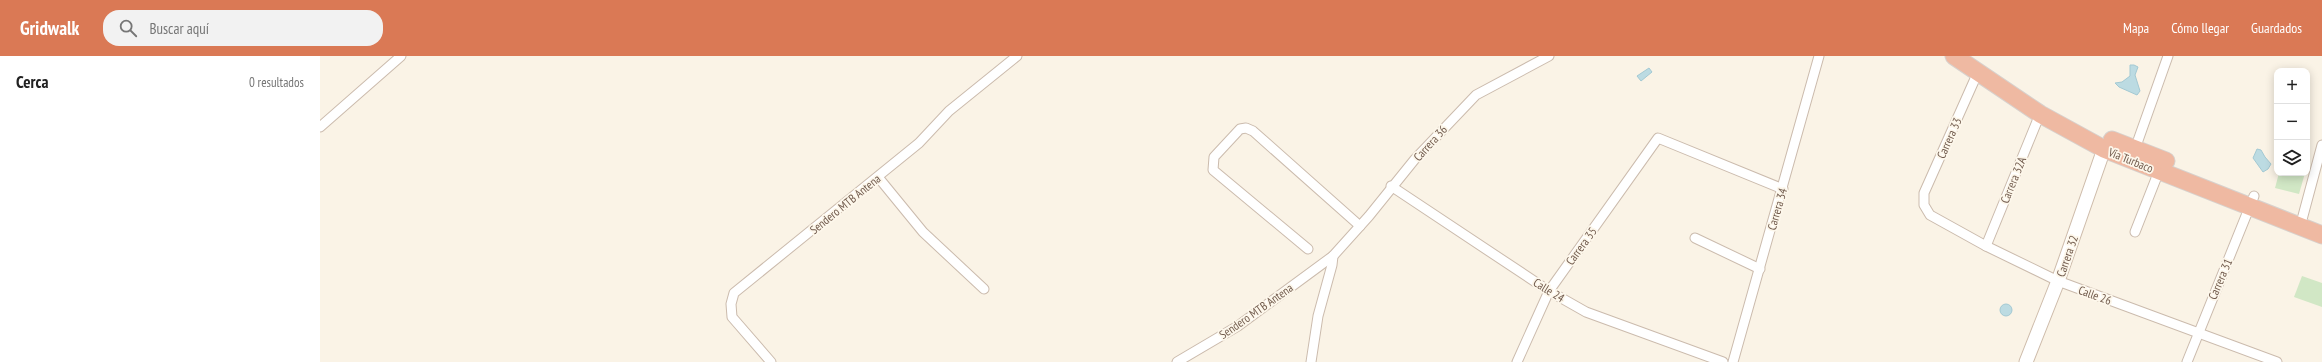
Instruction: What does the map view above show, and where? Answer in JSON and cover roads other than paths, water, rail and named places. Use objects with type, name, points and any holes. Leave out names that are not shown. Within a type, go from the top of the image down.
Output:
[{"type":"highway","name":"Vía Turbaco","points":[[1954,56],[1976,64],[2044,104],[2107,138],[2302,221],[2322,235]]},
{"type":"highway","name":"Vía Turbaco","points":[[1976,64],[2040,114],[2104,149],[2159,171],[2252,201]]},
{"type":"highway","name":"Vía Turbaco","points":[[2302,221],[2322,223]]},
{"type":"street","points":[[320,126],[401,56]]},
{"type":"street","name":"Sendero MTB Antena","points":[[771,362],[732,317],[731,304],[734,293],[919,143],[949,111],[1017,56]]},
{"type":"street","name":"Carrera 36","points":[[1333,256],[1448,122],[1476,95],[1549,56]]},
{"type":"street","name":"Carrera 34","points":[[1733,362],[1783,189],[1819,56]]},
{"type":"street","points":[[2135,149],[2168,56]]},
{"type":"street","name":"Carrera 33","points":[[1924,205],[1924,194],[1976,64]]},
{"type":"street","name":"Carrera 32A","points":[[1986,246],[2040,114]]},
{"type":"street","points":[[1308,250],[1213,170],[1212,163],[1214,158],[1240,129],[1246,128],[1253,131],[1360,226]]},
{"type":"street","name":"Carrera 35","points":[[1517,362],[1549,291],[1658,138],[1783,189]]},
{"type":"street","points":[[2302,221],[2322,145]]},
{"type":"street","name":"Carrera 32","points":[[2026,362],[2058,281],[2104,149]]},
{"type":"street","points":[[2135,232],[2159,171]]},
{"type":"street","points":[[878,177],[923,232],[984,289]]},
{"type":"street","name":"Calle 24","points":[[1392,186],[1549,291],[1586,312],[1723,362]]},
{"type":"street","name":"Carrera 31","points":[[2187,362],[2252,201]]},
{"type":"street","name":"Calle 26","points":[[1924,205],[1930,215],[1986,246],[2058,281],[2277,362]]},
{"type":"street","points":[[1695,238],[1760,269]]},
{"type":"street","points":[[1311,362],[1318,316],[1332,266],[1333,256]]},
{"type":"street","name":"Sendero MTB Antena","points":[[1177,362],[1238,326],[1333,256]]},
{"type":"water","points":[[2130,65],[2138,67],[2135,75],[2140,91],[2137,95],[2119,87],[2115,83],[2122,82],[2130,76]]},
{"type":"water","points":[[1649,68],[1652,72],[1641,81],[1637,76]]},
{"type":"water","points":[[2257,149],[2261,150],[2271,164],[2268,169],[2263,172],[2253,158]]},
{"type":"water","points":[[2006,304],[2010,306],[2012,310],[2010,314],[2006,316],[2002,314],[2000,310],[2002,306]]}]
